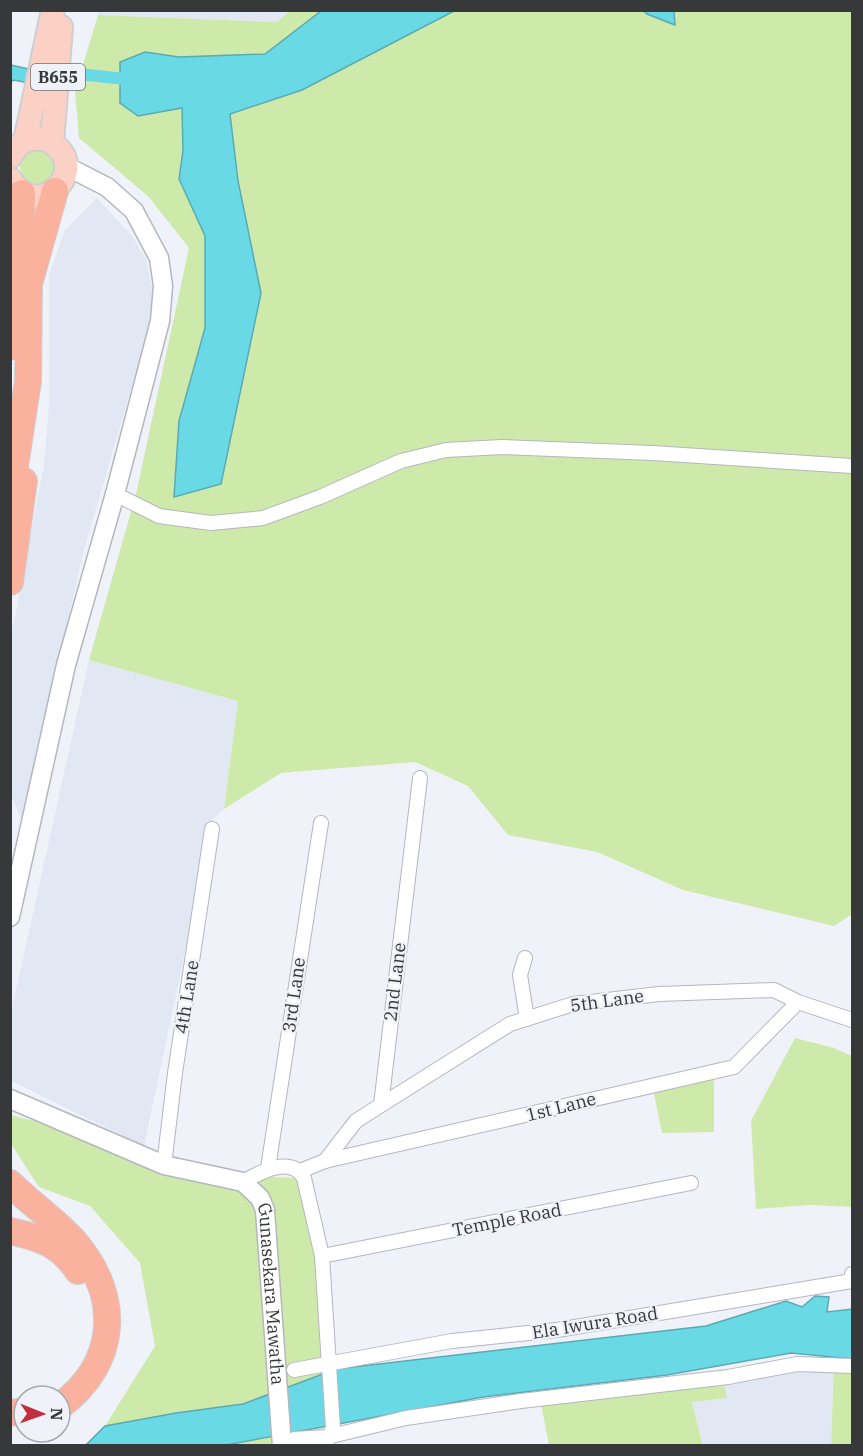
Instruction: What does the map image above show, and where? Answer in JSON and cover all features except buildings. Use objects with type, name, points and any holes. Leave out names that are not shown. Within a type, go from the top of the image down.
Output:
[{"type":"highway","points":[[10,431],[17,292],[16,186]]},
{"type":"highway","points":[[10,347],[17,292],[55,191]]},
{"type":"highway","points":[[10,499],[28,381],[17,292]]},
{"type":"highway","points":[[10,582],[38,382],[17,292]]},
{"type":"highway","points":[[10,1183],[75,1242],[95,1271],[107,1304],[107,1338],[96,1368],[72,1397]]},
{"type":"highway","points":[[10,1231],[37,1237],[66,1254],[83,1279],[93,1304],[95,1332],[88,1357],[71,1384]]},
{"type":"main road","name":"B655","points":[[18,149],[53,10]]},
{"type":"main road","name":"B655","points":[[52,143],[62,10]]},
{"type":"main road","points":[[16,186],[39,197],[55,191],[61,184],[66,166],[59,149],[44,139],[18,149]]},
{"type":"street","points":[[10,917],[66,664],[116,494],[160,321],[163,286],[159,258],[134,212],[107,187],[66,166]]},
{"type":"street","points":[[116,494],[159,516],[211,523],[263,518],[320,497],[401,461],[446,450],[502,447],[653,453],[852,466]]},
{"type":"street","name":"2nd Lane","points":[[381,1105],[420,778]]},
{"type":"street","name":"3rd Lane","points":[[268,1168],[321,823]]},
{"type":"street","name":"4th Lane","points":[[164,1165],[175,1073],[212,829]]},
{"type":"street","points":[[525,958],[520,975],[527,1019]]},
{"type":"street","name":"5th Lane","points":[[381,1105],[510,1024],[573,1004],[659,994],[774,990],[798,1002],[852,1020]]},
{"type":"street","name":"1st Lane","points":[[300,1171],[325,1161],[734,1067],[798,1002]]},
{"type":"street","name":"Gunasekara Mawatha","points":[[10,1099],[164,1165],[243,1182],[260,1198],[265,1210],[277,1352],[288,1442]]},
{"type":"street","points":[[325,1161],[356,1121],[381,1105]]},
{"type":"street","points":[[243,1182],[268,1168],[294,1167],[300,1171],[312,1205],[322,1256],[330,1370],[329,1437]]},
{"type":"street","name":"Temple Road","points":[[322,1256],[691,1183]]},
{"type":"street","name":"Ela Iwura Road","points":[[330,1370],[452,1341],[557,1330],[852,1281],[852,1274]]},
{"type":"street","points":[[288,1442],[329,1437],[406,1418],[521,1401],[728,1377],[797,1364],[852,1366]]},
{"type":"street","points":[[294,1370],[330,1370]]},
{"type":"shaded area","points":[[98,10],[291,11],[277,22],[98,15]]},
{"type":"shaded area","points":[[97,198],[132,236],[146,259],[153,295],[147,334],[84,550],[22,821],[11,795],[11,637],[44,465],[49,406],[49,275],[65,230]]},
{"type":"shaded area","points":[[89,660],[238,701],[224,809],[213,819],[144,1146],[11,1081],[11,1013]]},
{"type":"shaded area","points":[[800,1370],[833,1370],[831,1445],[703,1445],[692,1402],[726,1398],[723,1381]]},
{"type":"green space","points":[[291,10],[852,11],[852,914],[834,926],[683,890],[597,852],[508,835],[468,786],[415,762],[281,773],[224,809],[238,701],[89,660],[136,494],[189,248],[148,196],[79,138],[75,91],[98,15],[277,22]]},
{"type":"green space","points":[[37,150],[49,155],[54,167],[49,179],[37,184],[25,179],[20,167],[25,155]]},
{"type":"green space","points":[[795,1038],[834,1048],[852,1056],[852,1207],[810,1205],[756,1209],[751,1121]]},
{"type":"green space","points":[[714,1079],[714,1132],[662,1133],[653,1089]]},
{"type":"green space","points":[[10,1115],[38,1122],[176,1174],[298,1178],[318,1260],[324,1373],[243,1404],[105,1426],[155,1346],[140,1263],[90,1206],[39,1187],[11,1144]]},
{"type":"green space","points":[[834,1357],[852,1359],[852,1445],[831,1446]]},
{"type":"green space","points":[[723,1381],[727,1398],[692,1402],[703,1446],[549,1445],[541,1404]]},
{"type":"green space","points":[[323,1428],[320,1445],[226,1446],[227,1445]]},
{"type":"water","points":[[321,11],[454,11],[302,90],[230,114],[238,181],[261,293],[221,484],[174,497],[179,421],[205,328],[205,236],[179,179],[183,151],[182,108],[138,116],[120,103],[120,62],[145,52],[179,57],[265,54]]},
{"type":"water","points":[[644,11],[674,11],[675,25],[647,14]]},
{"type":"water","points":[[11,65],[29,69],[29,83],[14,80],[11,82]]},
{"type":"water","points":[[815,1296],[829,1297],[827,1312],[852,1309],[852,1359],[791,1353],[667,1375],[483,1397],[226,1445],[85,1446],[105,1426],[243,1404],[336,1369],[706,1326],[786,1301],[802,1307]]},
{"type":"waterway","points":[[79,74],[134,80]]}]
